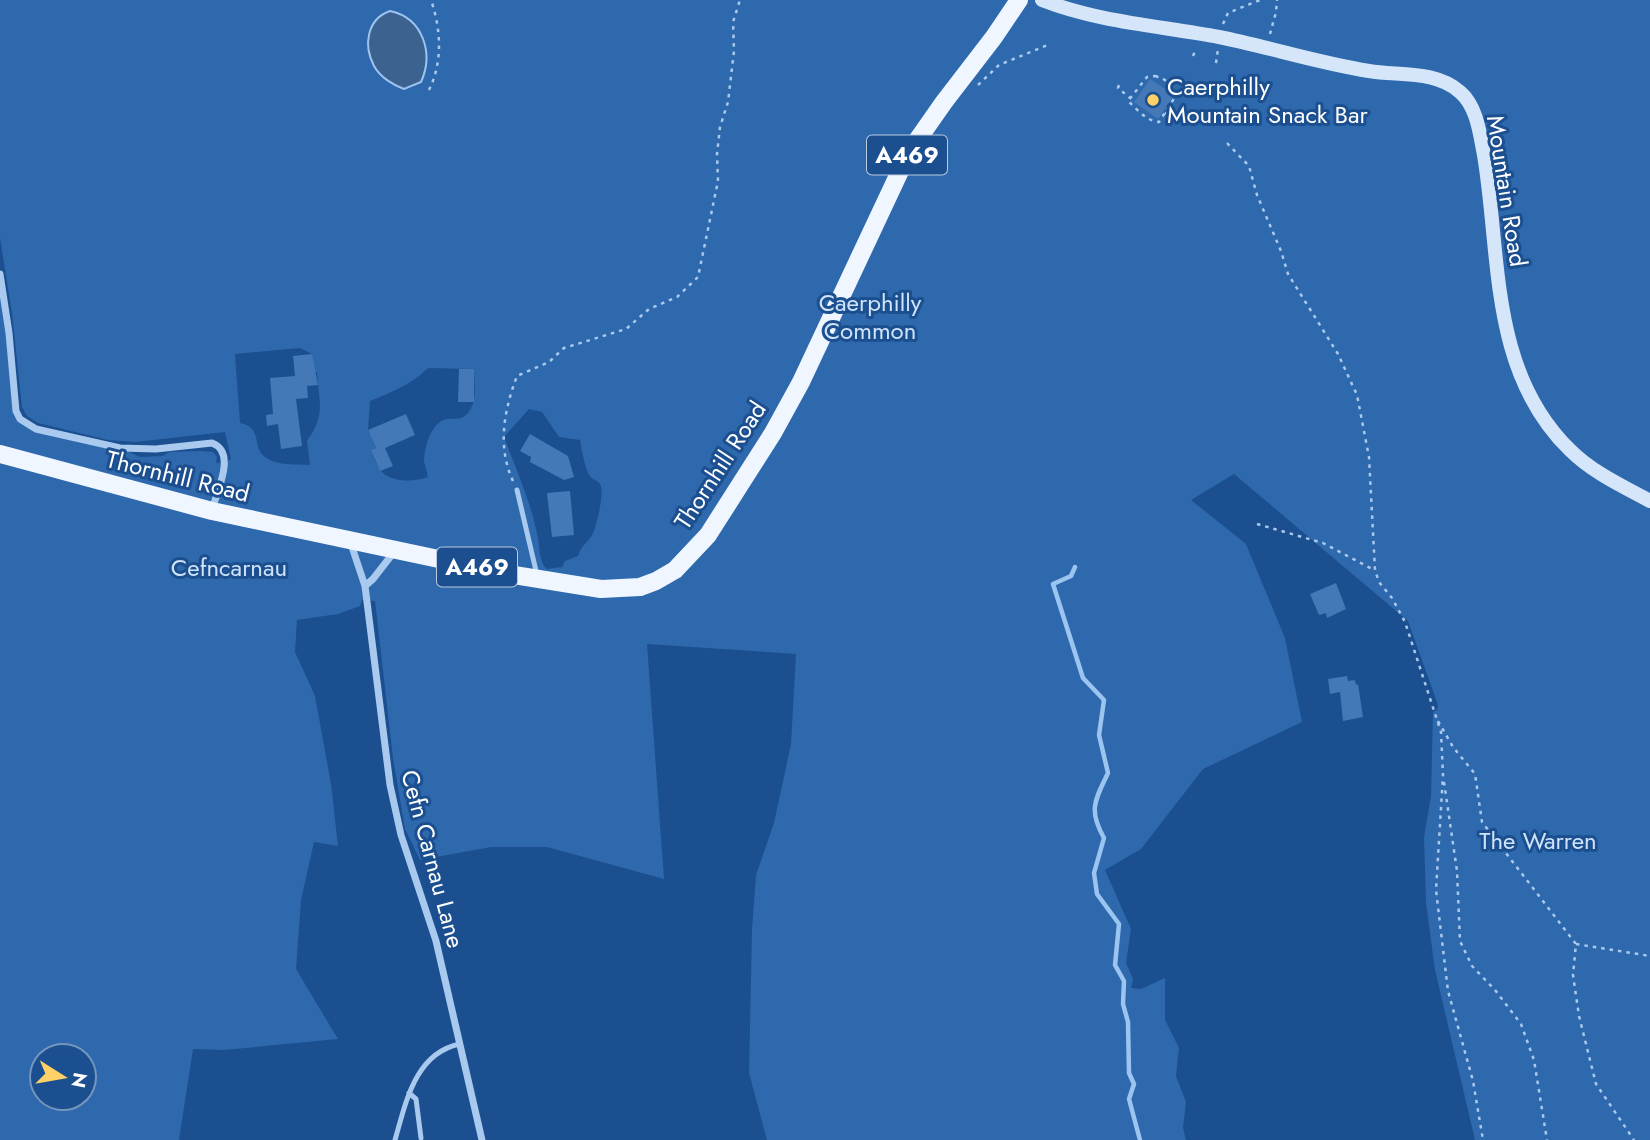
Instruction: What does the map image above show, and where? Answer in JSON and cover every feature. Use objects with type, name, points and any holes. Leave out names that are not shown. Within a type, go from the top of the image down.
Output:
[{"type":"main road","name":"Thornhill Road","points":[[0,454],[212,510],[394,551],[538,579],[601,589],[640,587],[656,581],[674,570],[708,535],[773,433],[801,382],[909,152],[1019,0]]},
{"type":"main road","name":"Mountain Road","points":[[1042,0],[1076,12],[1220,37],[1359,69],[1441,80],[1461,92],[1471,104],[1480,134],[1488,177],[1503,318],[1521,377],[1533,400],[1569,449],[1594,469],[1650,501]]},
{"type":"street","points":[[0,274],[16,411],[20,419],[36,429],[120,448],[156,449],[212,443],[219,446],[225,463],[212,510]]},
{"type":"street","name":"Cefn Carnau Lane","points":[[349,541],[365,586],[390,785],[401,835],[436,941],[482,1140]]},
{"type":"street","points":[[365,586],[394,551]]},
{"type":"lane","points":[[517,490],[538,579]]},
{"type":"lane","points":[[395,1140],[409,1093],[423,1066],[446,1049],[460,1044]]},
{"type":"lane","points":[[409,1093],[416,1099],[421,1138]]},
{"type":"path","points":[[429,90],[435,77],[439,50],[431,0]]},
{"type":"path","points":[[517,490],[507,468],[502,442],[516,376],[549,362],[564,348],[626,329],[649,309],[677,297],[698,277],[718,181],[720,128],[728,102],[734,51],[733,22],[740,0]]},
{"type":"path","points":[[1222,27],[1228,13],[1260,0]]},
{"type":"path","points":[[1268,38],[1277,0]]},
{"type":"path","points":[[973,90],[999,65],[1051,44]]},
{"type":"path","points":[[1216,63],[1219,48]]},
{"type":"path","points":[[1193,56],[1196,49]]},
{"type":"path","points":[[1175,93],[1164,79],[1147,77],[1128,101],[1139,112],[1154,122],[1159,122],[1175,93],[1184,90]]},
{"type":"path","points":[[1119,85],[1118,88],[1130,98]]},
{"type":"path","points":[[1165,113],[1180,118]]},
{"type":"path","points":[[1227,143],[1249,166],[1257,195],[1288,274],[1338,354],[1357,395],[1369,457],[1375,570],[1379,582],[1392,598],[1405,622],[1441,732],[1443,775],[1457,871],[1460,940],[1472,966],[1521,1024],[1534,1060],[1547,1140]]},
{"type":"path","points":[[1257,524],[1323,543],[1375,570]]},
{"type":"path","points":[[1433,712],[1453,747],[1475,774],[1482,822],[1577,944],[1650,956]]},
{"type":"path","points":[[1443,775],[1436,890],[1448,990],[1473,1081],[1483,1140]]},
{"type":"path","points":[[1577,944],[1573,975],[1579,1016],[1596,1084],[1634,1140]]},
{"type":"green space","points":[[0,0],[1650,0],[1650,1140],[1475,1140],[1435,970],[1426,903],[1424,837],[1431,796],[1433,712],[1438,705],[1408,621],[1234,474],[1191,500],[1246,544],[1285,638],[1302,722],[1203,769],[1141,849],[1105,870],[1131,929],[1126,963],[1133,979],[1131,988],[1141,989],[1165,978],[1165,1020],[1179,1048],[1176,1076],[1186,1102],[1183,1128],[1186,1140],[767,1140],[749,1073],[752,930],[756,875],[774,823],[791,744],[796,654],[647,644],[664,879],[547,847],[491,847],[420,860],[405,829],[393,758],[375,601],[362,600],[360,606],[338,614],[297,620],[295,652],[315,696],[331,784],[338,846],[314,842],[301,900],[296,969],[338,1039],[224,1050],[193,1049],[179,1140],[0,1140],[0,463],[57,479],[56,470],[0,447],[0,274],[16,411],[29,426],[120,448],[140,457],[163,456],[169,452],[201,451],[213,452],[217,457],[216,463],[231,459],[225,432],[135,442],[108,440],[38,423],[27,416],[22,407],[12,313],[0,238]],"holes":[[[300,348],[312,354],[314,372],[317,372],[320,408],[317,423],[307,441],[310,465],[270,460],[261,453],[252,429],[240,423],[235,354]],[[428,368],[474,369],[474,399],[464,417],[442,421],[433,429],[424,455],[428,477],[411,481],[398,480],[382,472],[371,450],[376,448],[368,430],[370,401],[401,388]],[[529,409],[542,412],[559,437],[580,440],[588,473],[601,488],[601,500],[593,533],[578,556],[565,561],[562,567],[547,569],[542,562],[531,509],[504,437]]]},
{"type":"shaded area","points":[[390,11],[411,21],[423,38],[426,49],[425,71],[421,82],[404,89],[380,74],[374,66],[369,50],[368,41],[372,26]]},
{"type":"building","name":"Caerphilly Mountain Snack Bar","points":[[1150,79],[1174,95],[1158,119],[1134,102]]},
{"type":"building","points":[[312,354],[318,385],[307,386],[308,398],[296,399],[302,446],[281,449],[278,424],[267,426],[266,415],[273,414],[270,378],[295,376],[293,356]]},
{"type":"building","points":[[459,369],[474,369],[474,402],[458,402]]},
{"type":"building","points":[[406,414],[415,435],[385,448],[393,466],[380,471],[371,450],[376,448],[368,430]]},
{"type":"building","points":[[530,434],[568,456],[574,477],[564,480],[530,462],[531,457],[520,451]]},
{"type":"building","points":[[570,491],[574,535],[552,537],[547,493]]},
{"type":"building","points":[[1336,583],[1346,609],[1327,618],[1326,613],[1319,615],[1310,594]]},
{"type":"building","points":[[1347,676],[1348,681],[1355,680],[1356,685],[1358,684],[1363,717],[1343,721],[1340,692],[1330,694],[1328,679]]},
{"type":"waterway","points":[[1075,567],[1071,576],[1053,584],[1083,678],[1104,700],[1099,735],[1108,773],[1095,805],[1096,820],[1104,838],[1094,873],[1097,894],[1119,924],[1115,965],[1124,981],[1123,1004],[1128,1022],[1129,1073],[1134,1084],[1129,1099],[1140,1140]]},
{"type":"place","name":"Caerphilly Mountain Snack Bar","points":[[1153,100]]},
{"type":"park label","name":"Caerphilly Common","points":[[870,316]]},
{"type":"park label","name":"Cefncarnau","points":[[229,567]]},
{"type":"park label","name":"The Warren","points":[[1538,840]]}]
